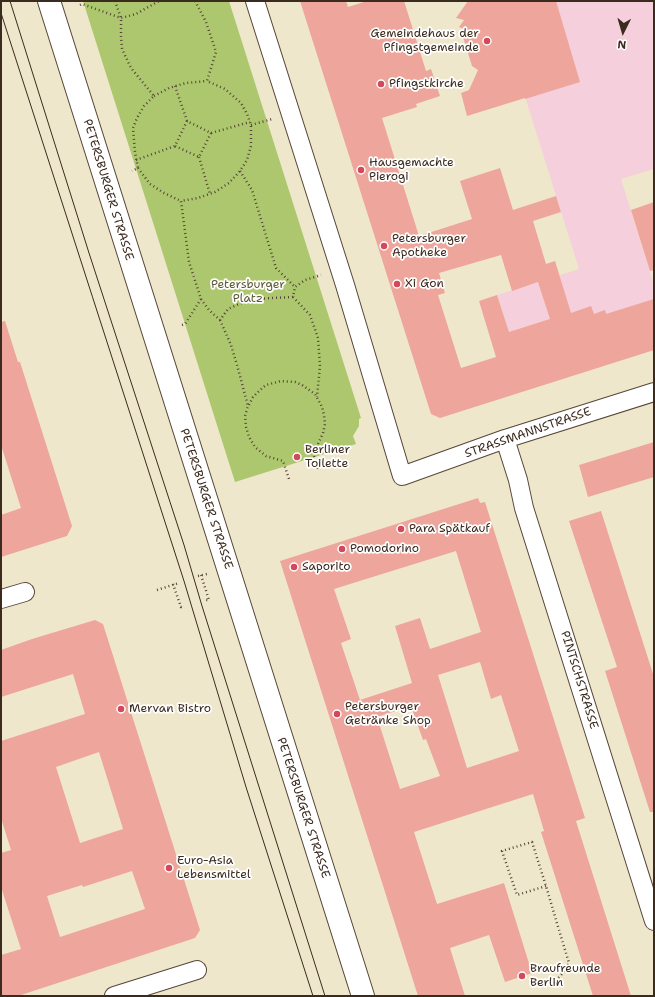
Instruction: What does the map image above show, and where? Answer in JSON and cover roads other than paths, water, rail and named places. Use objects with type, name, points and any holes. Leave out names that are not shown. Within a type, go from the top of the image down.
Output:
[{"type":"main road","name":"PETERSBURGER STRASSE","points":[[49,1],[363,996]]},
{"type":"street","name":"STRASSMANNSTRASSE","points":[[255,1],[345,285],[402,476],[505,439],[654,392]]},
{"type":"street","name":"PINTSCHSTRASSE","points":[[505,439],[524,508],[654,921]]},
{"type":"street","points":[[1,599],[25,592]]},
{"type":"street","points":[[114,996],[197,970]]},
{"type":"tram line","points":[[10,1],[89,253],[184,545],[325,996]]},
{"type":"tram line","points":[[1,13],[184,581],[246,787],[313,996]]},
{"type":"place","name":"Gemeindehaus der Pfingstgemeinde","points":[[487,41]]},
{"type":"place","name":"Pfingstkirche","points":[[381,84]]},
{"type":"place","name":"Hausgemachte Pierogi","points":[[361,170]]},
{"type":"place","name":"Petersburger Apotheke","points":[[384,246]]},
{"type":"place","name":"Xi Gon","points":[[397,284]]},
{"type":"place","name":"Berliner Toilette","points":[[297,457]]},
{"type":"place","name":"Para Spätkauf","points":[[401,529]]},
{"type":"place","name":"Pomodorino","points":[[342,549]]},
{"type":"place","name":"Saporito","points":[[294,567]]},
{"type":"place","name":"Mervan Bistro","points":[[121,709]]},
{"type":"place","name":"Petersburger Getränke Shop","points":[[337,714]]},
{"type":"place","name":"Euro-Asia Lebensmittel","points":[[169,868]]},
{"type":"place","name":"Braufreunde Berlin","points":[[522,976]]},
{"type":"park label","name":"Petersburger Platz","points":[[248,292]]}]
